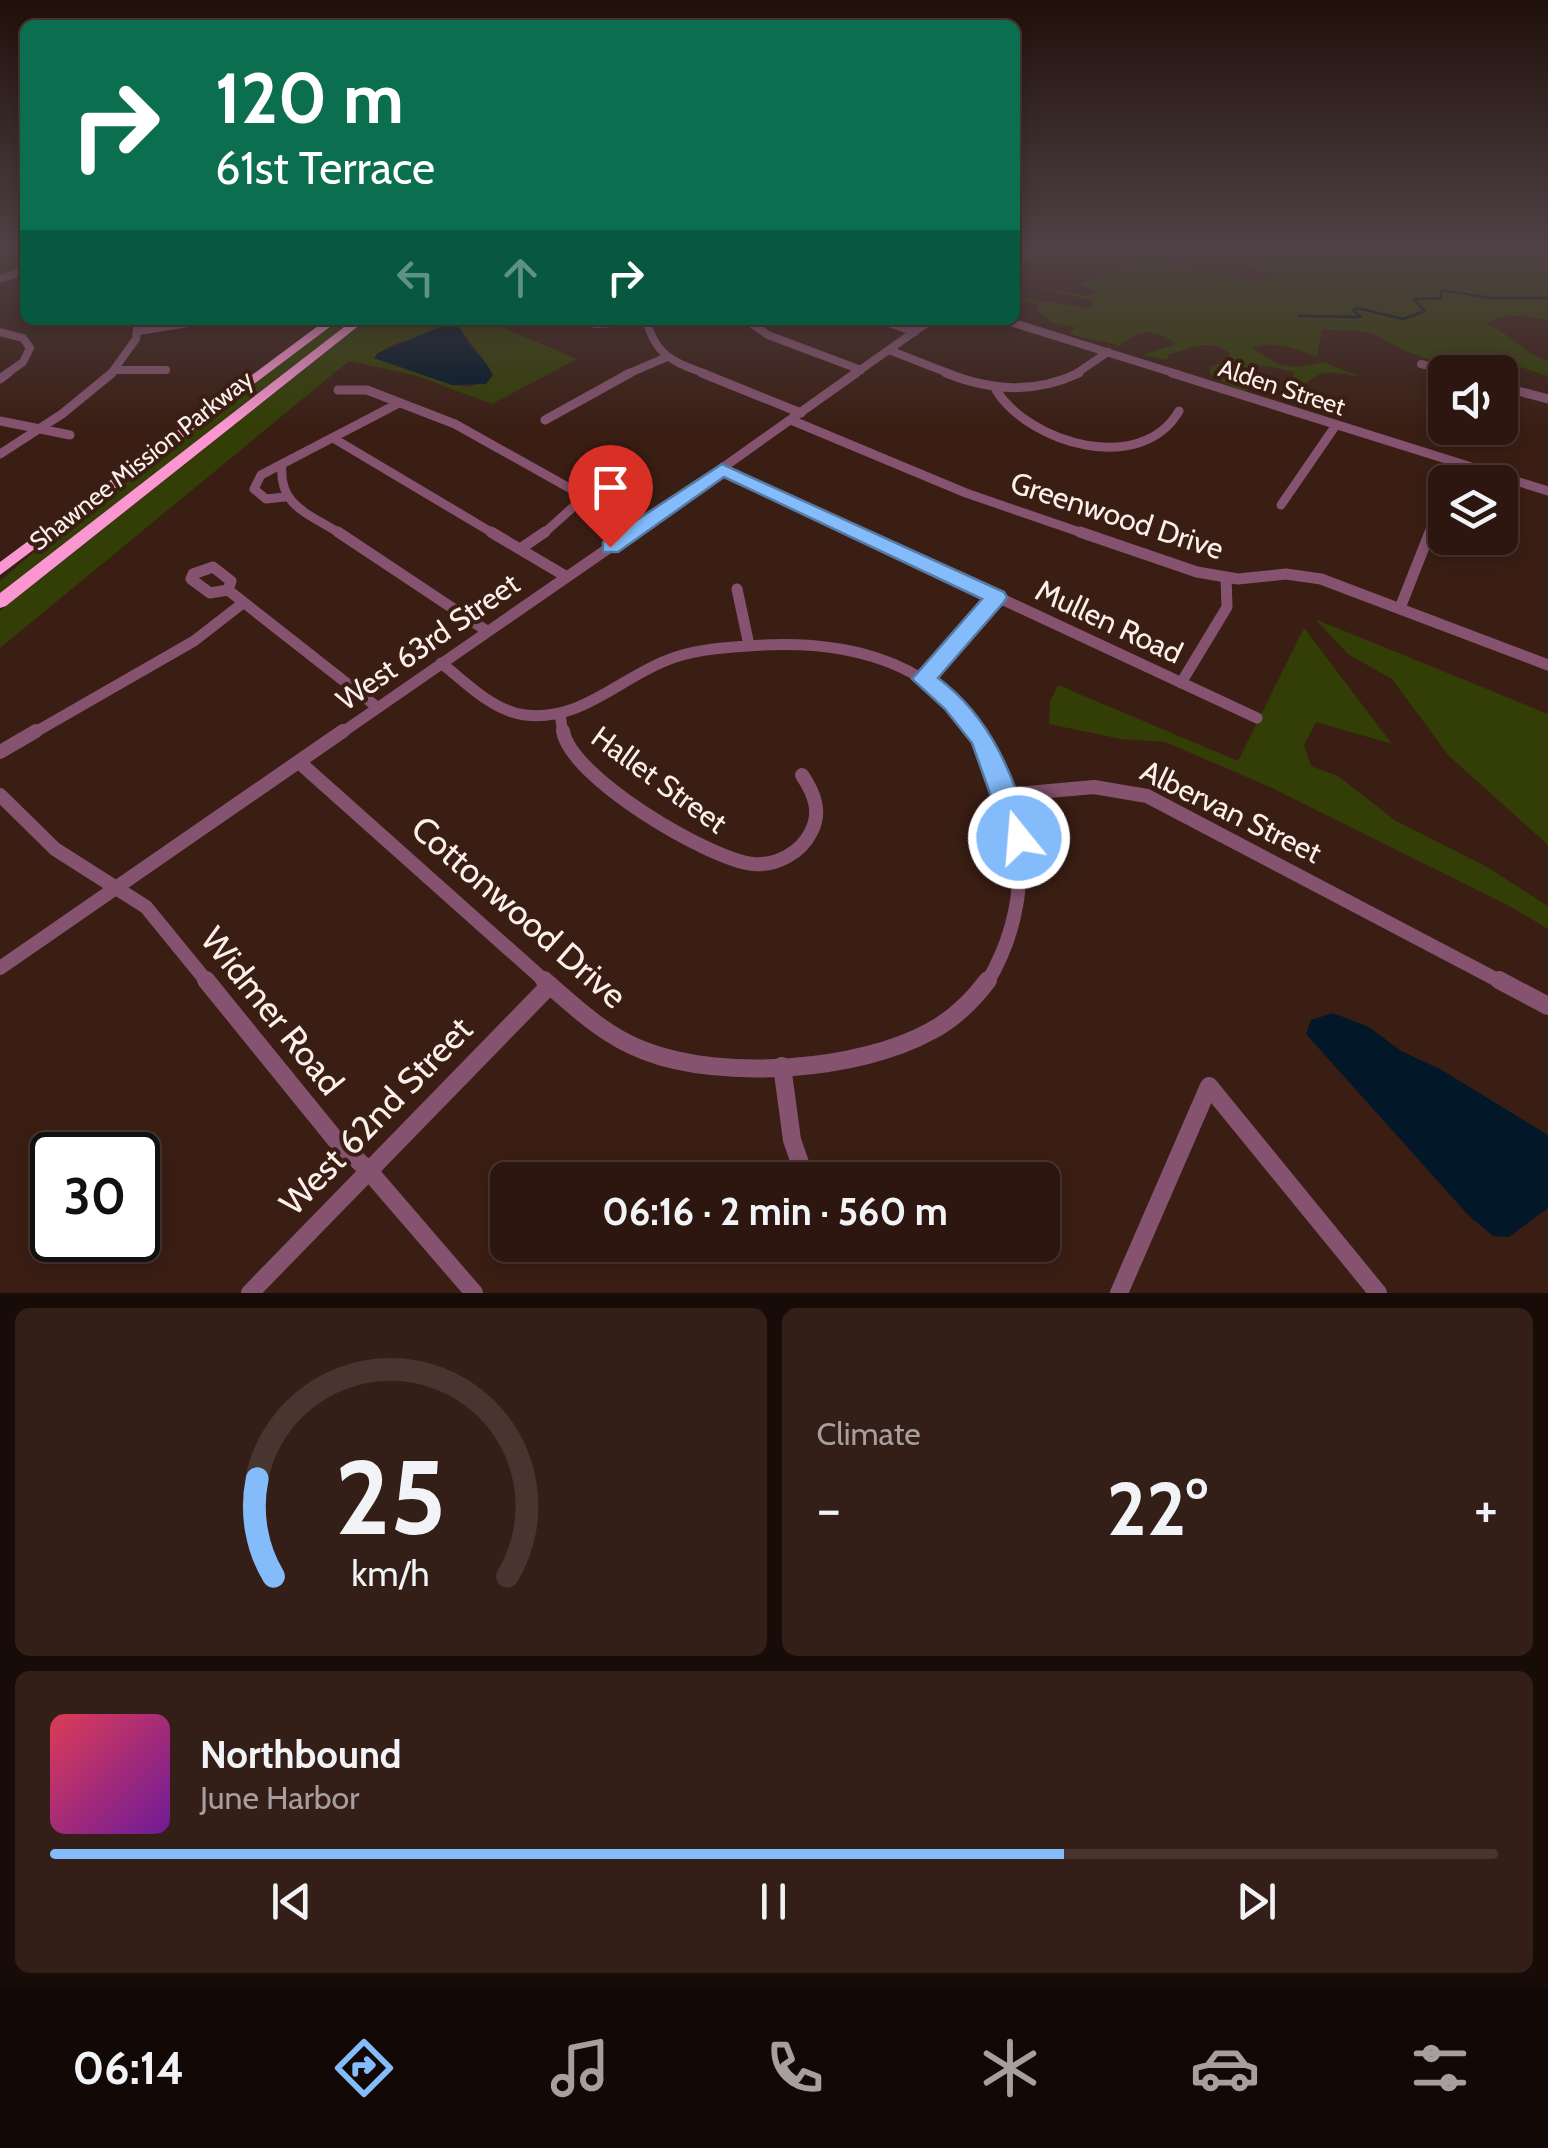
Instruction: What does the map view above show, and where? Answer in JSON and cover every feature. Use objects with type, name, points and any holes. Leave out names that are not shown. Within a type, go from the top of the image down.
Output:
[{"type":"highway","name":"Shawnee Mission Parkway","points":[[0,570],[326,325]]},
{"type":"highway","name":"Shawnee Mission Parkway","points":[[0,602],[354,325]]},
{"type":"street","points":[[0,454],[116,370],[130,353],[138,325]]},
{"type":"street","points":[[139,332],[178,325]]},
{"type":"street","points":[[545,420],[633,371],[667,357],[653,345],[647,325]]},
{"type":"street","points":[[753,325],[768,335],[861,370]]},
{"type":"street","points":[[895,325],[915,332]]},
{"type":"street","name":"West 63rd Street","points":[[0,968],[925,325]]},
{"type":"street","name":"Alden Street","points":[[1020,325],[1548,491]]},
{"type":"street","points":[[0,332],[23,338],[30,348],[23,362],[0,378]]},
{"type":"street","points":[[889,350],[967,383],[996,390],[1033,388],[1076,375],[1108,352]]},
{"type":"street","name":"Greenwood Drive","points":[[667,357],[1016,511],[1182,568],[1226,577],[1303,576],[1400,608],[1548,665]]},
{"type":"street","points":[[1421,364],[1428,366]]},
{"type":"street","points":[[116,370],[166,370]]},
{"type":"street","points":[[338,390],[368,390],[455,424],[580,494],[581,500],[560,520],[520,548]]},
{"type":"street","points":[[996,390],[1004,407],[1026,423],[1103,446],[1149,442],[1166,430],[1179,411]]},
{"type":"street","points":[[1518,391],[1548,399]]},
{"type":"street","points":[[399,402],[261,475],[254,489],[266,499],[285,498],[486,631]]},
{"type":"street","points":[[0,421],[70,435]]},
{"type":"street","points":[[1281,505],[1336,425]]},
{"type":"street","points":[[333,438],[567,576]]},
{"type":"street","points":[[282,464],[280,484],[285,498]]},
{"type":"street","name":"Mullen Road","points":[[722,469],[1257,718]]},
{"type":"street","points":[[1400,608],[1428,538]]},
{"type":"street","points":[[1181,682],[1227,607],[1226,577]]},
{"type":"street","points":[[737,588],[749,645]]},
{"type":"street","points":[[228,590],[377,708]]},
{"type":"street","points":[[924,679],[996,597]]},
{"type":"street","points":[[0,752],[194,641],[244,603]]},
{"type":"street","points":[[560,714],[580,710],[662,662],[702,651],[797,641],[848,647],[892,661],[924,679],[970,720],[993,760],[1006,795]]},
{"type":"street","name":"Hallet Street","points":[[441,663],[510,710],[524,715],[560,714],[564,738],[578,762],[722,860],[760,864],[779,860],[804,844],[817,820],[817,803],[802,775]]},
{"type":"street","name":"Cottonwood Drive","points":[[299,762],[596,1026],[652,1056],[720,1069],[854,1058],[900,1046],[932,1030],[978,994],[999,966],[1014,935],[1022,897],[1022,858],[1006,795]]},
{"type":"street","name":"Albervan Street","points":[[1006,795],[1091,786],[1121,787],[1147,796],[1548,1006]]},
{"type":"street","name":"Widmer Road","points":[[0,794],[41,840],[91,874],[120,884],[146,907],[335,1139],[368,1170],[474,1293]]},
{"type":"street","name":"West 62nd Street","points":[[250,1293],[550,985]]},
{"type":"street","points":[[782,1066],[792,1140],[800,1162]]},
{"type":"street","points":[[1119,1293],[1209,1086],[1378,1293]]},
{"type":"green space","points":[[1548,307],[1548,320],[1509,316],[1487,324],[1548,361],[1548,376],[1518,366],[1518,355],[1428,355],[1428,359],[1370,332],[1322,329],[1317,357],[1276,345],[1252,348],[1279,365],[1297,367],[1323,362],[1361,377],[1323,373],[1304,386],[1291,381],[1294,372],[1266,366],[1242,368],[1238,376],[1249,390],[1241,391],[1210,375],[1210,367],[1225,361],[1230,353],[1221,348],[1200,346],[1169,354],[1167,360],[1142,355],[1176,344],[1147,332],[1120,346],[1077,336],[1070,334],[1075,327],[1052,323],[1037,309]]},
{"type":"green space","points":[[332,325],[346,325],[0,593],[0,581]]},
{"type":"green space","points":[[361,325],[497,325],[577,359],[492,404],[414,375],[349,361],[0,648],[0,611]],"holes":[[[463,332],[491,371],[471,387],[453,385],[375,358],[404,341]]]},
{"type":"green space","points":[[1315,619],[1548,714],[1548,845],[1449,756],[1392,679],[1348,654]]},
{"type":"green space","points":[[1304,628],[1392,744],[1316,722],[1304,745],[1311,766],[1338,776],[1396,821],[1487,867],[1548,906],[1548,929],[1270,787],[1165,742],[1121,739],[1049,724],[1050,702],[1058,685],[1238,761]]},
{"type":"water","points":[[450,325],[460,328],[493,375],[486,384],[452,385],[374,358]]},
{"type":"water","points":[[1333,1013],[1369,1027],[1401,1051],[1440,1069],[1548,1135],[1548,1208],[1509,1237],[1493,1236],[1469,1216],[1306,1034],[1311,1020]]},
{"type":"waterway","points":[[1299,316],[1361,317],[1353,310],[1357,308],[1403,319],[1425,311],[1422,307]]},
{"type":"route","points":[[610,547],[722,469],[996,597],[924,679],[954,702],[982,738],[999,774],[1019,838]]}]
